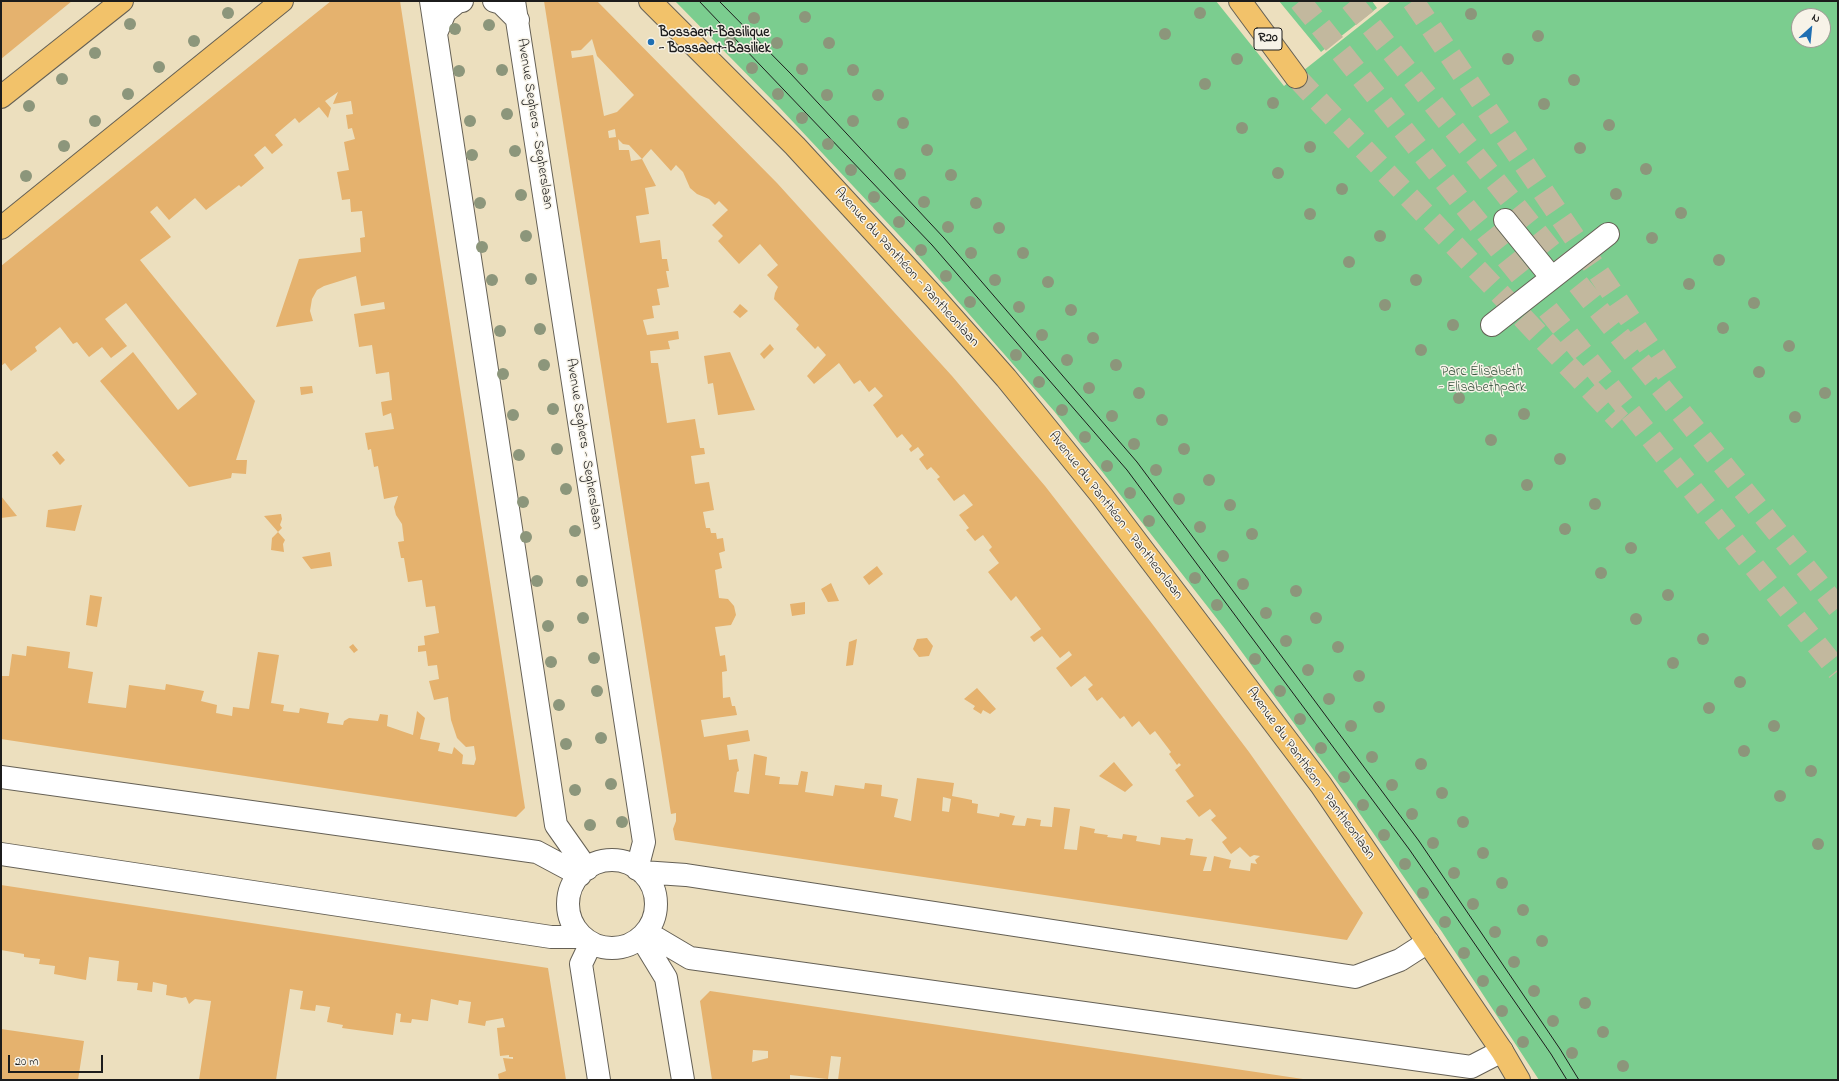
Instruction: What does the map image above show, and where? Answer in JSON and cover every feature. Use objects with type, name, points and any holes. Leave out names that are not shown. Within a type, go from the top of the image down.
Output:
[{"type":"main road","points":[[1,97],[122,1]]},
{"type":"main road","points":[[1,228],[282,1]]},
{"type":"main road","name":"Avenue du Panthéon - Pantheonlaan","points":[[650,1],[795,146],[1006,378],[1102,496],[1321,785],[1502,1051],[1519,1080]]},
{"type":"main road","name":"R20","points":[[1240,1],[1296,76]]},
{"type":"street","points":[[431,1],[556,826],[583,872]]},
{"type":"street","points":[[436,31],[445,12],[458,2],[462,1]]},
{"type":"street","name":"Avenue Seghers - Segherslaan","points":[[494,1],[516,10],[644,842],[640,870]]},
{"type":"street","points":[[1504,220],[1552,278]]},
{"type":"street","points":[[1492,325],[1608,234]]},
{"type":"street","points":[[1,777],[537,852],[583,872]]},
{"type":"street","points":[[1,854],[551,937],[587,940],[601,947],[623,947],[644,935],[654,918],[656,902],[652,886],[640,870]]},
{"type":"street","points":[[587,940],[570,917],[568,906],[571,889],[583,872],[606,861],[617,861],[640,870],[686,875],[1355,977],[1400,960],[1428,942]]},
{"type":"street","points":[[644,935],[690,958],[1471,1067],[1502,1051]]},
{"type":"street","points":[[644,935],[666,978],[683,1080]]},
{"type":"street","points":[[587,940],[581,964],[599,1080]]},
{"type":"green space","name":"Parc Élisabeth - Elisabethpark","points":[[675,1],[1216,1],[1284,86],[1391,1],[1838,1],[1838,1080],[1539,1080],[1442,932],[1353,804],[1225,629],[1054,411],[912,249],[780,108]]},
{"type":"green space","points":[[1279,1],[1372,1],[1377,8],[1321,52]]},
{"type":"building","points":[[1,1],[72,1],[1,59]]},
{"type":"building","points":[[331,1],[400,1],[525,808],[516,817],[1,739],[1,676],[9,676],[12,654],[26,656],[27,646],[70,652],[68,668],[93,672],[88,703],[126,708],[129,685],[165,690],[166,684],[204,691],[201,701],[217,705],[216,713],[232,716],[233,707],[249,709],[258,652],[279,655],[271,703],[284,705],[283,711],[299,713],[300,708],[329,713],[327,723],[343,725],[344,721],[349,718],[378,721],[380,714],[388,715],[387,726],[413,735],[417,711],[425,718],[420,739],[440,743],[438,751],[452,754],[454,747],[463,755],[462,764],[474,765],[476,759],[474,746],[466,747],[457,738],[451,720],[448,697],[434,700],[429,681],[439,679],[437,665],[428,666],[426,651],[418,652],[418,646],[425,645],[424,636],[439,633],[435,606],[426,607],[422,580],[408,582],[404,558],[401,558],[398,542],[404,541],[402,524],[396,515],[394,507],[398,496],[384,499],[378,466],[374,467],[371,449],[368,450],[365,433],[394,429],[391,413],[383,416],[381,402],[392,400],[389,372],[376,374],[372,345],[359,347],[354,314],[385,309],[384,302],[361,306],[356,276],[324,286],[317,290],[312,299],[310,311],[313,321],[276,327],[299,259],[361,252],[360,238],[365,237],[362,211],[351,212],[350,199],[342,200],[337,172],[349,170],[344,142],[355,139],[352,128],[348,129],[346,115],[353,114],[351,101],[333,104],[338,92],[325,101],[331,108],[328,118],[319,107],[299,123],[295,118],[275,135],[283,145],[272,154],[265,146],[254,155],[264,168],[241,187],[239,185],[206,210],[195,198],[169,220],[157,206],[150,212],[171,237],[140,260],[255,401],[236,460],[247,460],[246,474],[232,473],[231,478],[189,487],[100,381],[133,352],[178,410],[197,394],[126,303],[105,319],[127,346],[111,358],[102,347],[89,357],[77,342],[73,344],[60,327],[35,347],[37,351],[11,371],[5,363],[1,366],[1,266]]},
{"type":"building","points":[[544,1],[597,1],[777,183],[952,376],[1045,486],[1150,621],[1249,752],[1363,913],[1347,940],[675,840],[673,829],[676,821],[676,813],[671,814]],"holes":[[[592,39],[597,56],[634,95],[617,112],[604,116],[593,55],[572,58],[571,51],[581,50]],[[615,129],[616,137],[609,138],[608,131]],[[618,139],[623,144],[629,145],[642,159],[631,161],[629,150],[619,150]],[[651,149],[671,171],[676,165],[683,172],[690,188],[697,194],[709,199],[715,205],[719,201],[728,210],[712,225],[723,236],[718,241],[739,264],[760,244],[778,265],[767,275],[778,287],[774,299],[799,325],[796,329],[815,349],[818,346],[826,355],[807,376],[814,384],[839,363],[854,384],[860,380],[869,392],[875,387],[883,396],[873,405],[897,438],[902,434],[912,446],[909,449],[911,452],[918,447],[924,455],[919,459],[927,470],[931,467],[940,477],[937,479],[954,501],[964,494],[973,505],[959,515],[969,528],[966,530],[975,541],[983,535],[992,547],[989,550],[999,563],[988,572],[1011,601],[1016,596],[1041,629],[1030,637],[1034,642],[1042,636],[1060,658],[1069,651],[1072,655],[1056,668],[1071,687],[1085,676],[1093,685],[1088,689],[1097,701],[1102,697],[1120,719],[1124,716],[1132,727],[1139,721],[1150,735],[1155,731],[1171,752],[1169,754],[1177,765],[1179,763],[1181,765],[1175,770],[1194,796],[1186,801],[1199,817],[1210,809],[1216,816],[1211,820],[1227,838],[1222,842],[1231,854],[1240,847],[1250,857],[1254,855],[1260,856],[1255,860],[1257,864],[1251,863],[1250,871],[1229,868],[1231,860],[1214,856],[1211,871],[1203,871],[1207,857],[1190,855],[1193,839],[1186,838],[1185,840],[1161,837],[1160,845],[1136,841],[1137,836],[1123,834],[1122,839],[1107,837],[1108,835],[1094,833],[1095,829],[1080,826],[1077,850],[1064,849],[1070,809],[1054,807],[1052,827],[1040,826],[1041,820],[1027,818],[1025,826],[1012,825],[1015,816],[1000,813],[999,817],[977,813],[978,804],[972,803],[972,800],[952,796],[954,783],[917,778],[911,821],[894,817],[898,799],[881,796],[882,785],[865,783],[864,789],[835,785],[833,796],[805,792],[808,772],[801,771],[798,785],[779,784],[780,777],[765,775],[767,757],[754,754],[749,794],[734,792],[737,772],[739,771],[737,759],[729,760],[727,745],[750,741],[748,730],[704,737],[701,720],[737,715],[735,706],[732,706],[730,697],[723,698],[722,672],[727,671],[725,655],[720,656],[715,627],[731,625],[736,615],[734,606],[728,599],[719,598],[715,570],[722,568],[719,553],[725,551],[723,538],[717,539],[716,533],[711,533],[710,528],[706,528],[703,512],[714,510],[709,482],[695,484],[691,456],[705,454],[704,448],[700,448],[695,419],[667,423],[658,363],[651,363],[650,351],[670,349],[668,341],[679,339],[678,331],[647,335],[643,320],[654,318],[652,306],[660,305],[657,289],[669,287],[666,271],[669,271],[667,259],[662,259],[660,240],[640,243],[636,216],[649,214],[645,188],[656,186],[642,159]],[[943,797],[951,799],[949,812],[942,811]]]},
{"type":"building","points":[[740,304],[748,311],[740,318],[733,312]]},
{"type":"building","points":[[770,344],[774,349],[764,359],[760,354]]},
{"type":"building","points":[[730,352],[755,410],[718,415],[713,383],[708,384],[704,356]]},
{"type":"building","points":[[312,386],[313,393],[301,395],[300,387]]},
{"type":"building","points":[[57,451],[65,460],[60,465],[52,455]]},
{"type":"building","points":[[1,496],[17,516],[1,518]]},
{"type":"building","points":[[82,505],[75,531],[46,527],[48,510]]},
{"type":"building","points":[[281,514],[282,519],[280,525],[282,528],[278,532],[264,516]]},
{"type":"building","points":[[278,532],[285,540],[283,544],[284,552],[271,550],[272,538]]},
{"type":"building","points":[[330,552],[332,566],[311,569],[302,557]]},
{"type":"building","points":[[877,566],[883,574],[869,585],[863,577]]},
{"type":"building","points":[[831,583],[839,601],[828,602],[821,589]]},
{"type":"building","points":[[90,595],[102,597],[97,627],[86,625]]},
{"type":"building","points":[[805,602],[805,614],[792,616],[790,604]]},
{"type":"building","points":[[927,638],[933,646],[929,656],[919,657],[913,649],[917,639]]},
{"type":"building","points":[[857,639],[853,665],[846,666],[849,642]]},
{"type":"building","points":[[353,644],[358,650],[354,653],[349,647]]},
{"type":"building","points":[[977,688],[996,709],[990,714],[983,710],[981,714],[973,709],[975,706],[964,699]]},
{"type":"building","points":[[1114,762],[1133,785],[1125,792],[1099,776]]},
{"type":"building","points":[[1,885],[548,968],[566,1080],[499,1080],[498,1074],[506,1071],[503,1058],[513,1059],[513,1057],[509,1057],[509,1055],[500,1056],[497,1028],[505,1027],[503,1018],[486,1021],[485,1026],[468,1023],[471,1002],[459,1000],[458,1005],[431,999],[428,1021],[412,1019],[411,1023],[400,1022],[401,1014],[396,1013],[393,1035],[342,1028],[343,1025],[327,1022],[330,1007],[316,1005],[315,1011],[300,1009],[303,991],[290,989],[276,1080],[199,1080],[211,1001],[195,999],[189,1004],[186,997],[182,998],[166,995],[167,985],[153,982],[152,992],[137,990],[138,983],[117,981],[119,961],[89,957],[86,980],[54,974],[55,966],[39,964],[40,959],[24,957],[24,954],[1,950]]},
{"type":"building","points":[[710,991],[1303,1080],[838,1080],[841,1057],[831,1056],[828,1079],[790,1075],[790,1080],[712,1080],[700,1001]],"holes":[[[753,1050],[768,1051],[768,1058],[752,1062]]]},
{"type":"building","points":[[1,1029],[84,1041],[78,1080],[1,1080]]},
{"type":"tunnel","points":[[1300,1],[1838,671]]},
{"type":"tunnel","points":[[1351,1],[1838,608]]},
{"type":"tunnel","points":[[1413,1],[1671,379]]},
{"type":"tunnel","points":[[1296,77],[1620,421]]},
{"type":"tram line","points":[[699,1],[932,245],[1127,470],[1409,849],[1551,1054],[1567,1080]]},
{"type":"tram line","points":[[719,1],[791,74],[944,238],[1137,462],[1419,841],[1560,1049],[1579,1080]]},
{"type":"place","name":"Bossaert-Basilique - Bossaert-Basiliek","points":[[651,42]]}]
